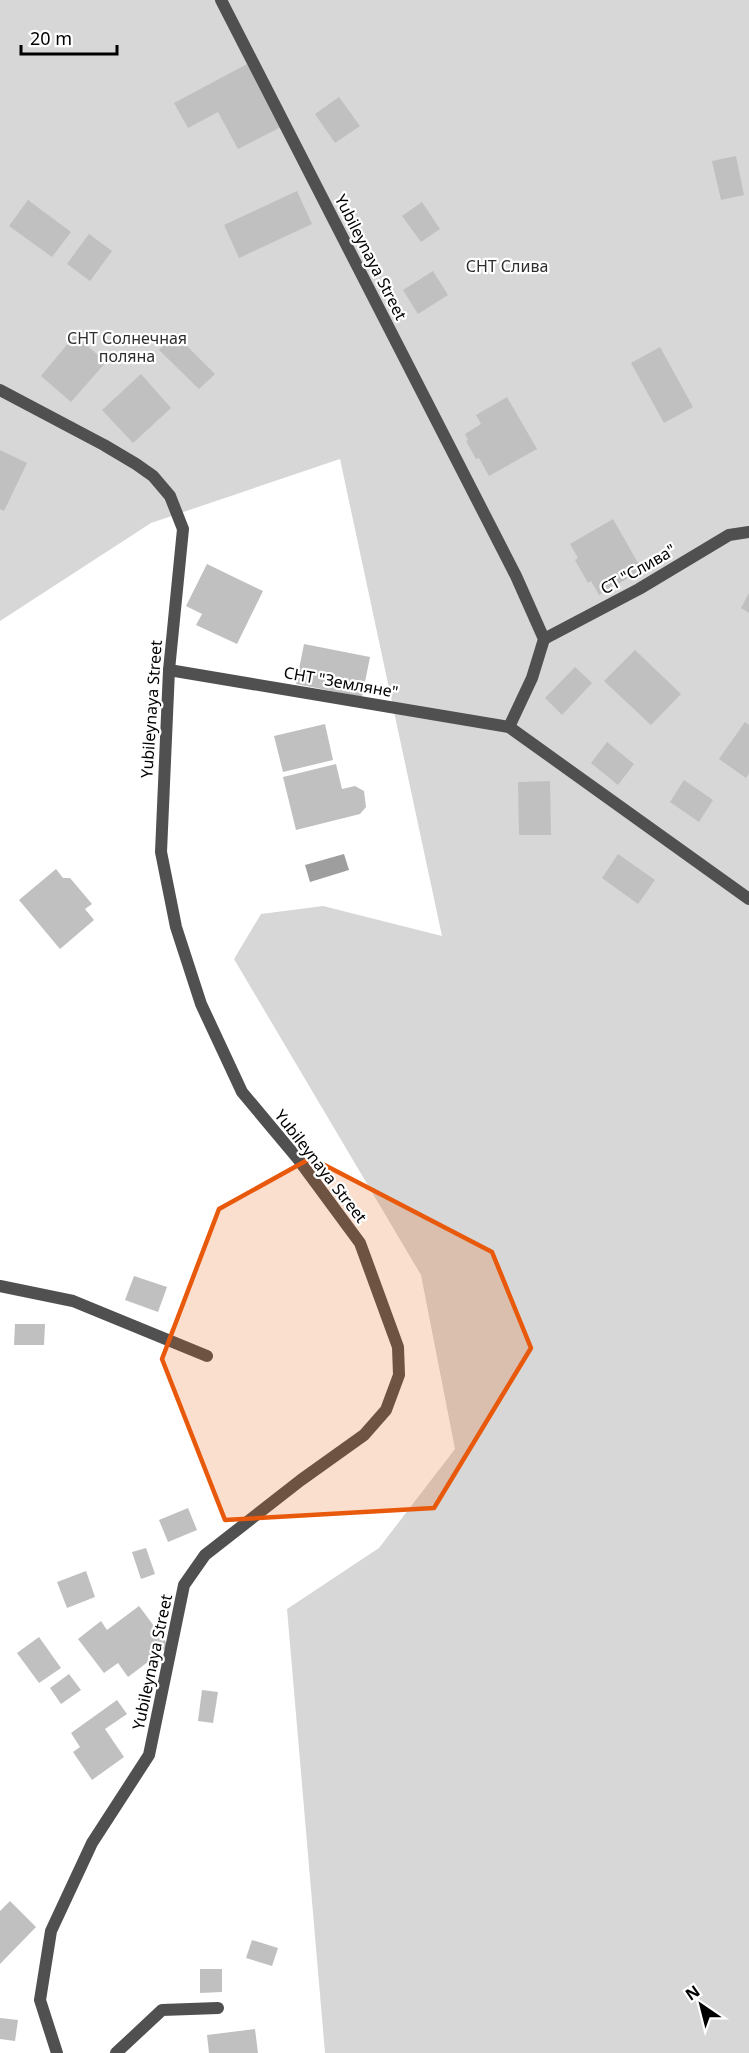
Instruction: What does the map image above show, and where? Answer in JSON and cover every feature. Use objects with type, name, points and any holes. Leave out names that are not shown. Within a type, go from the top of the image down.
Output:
[{"type":"street","name":"Yubileynaya Street","points":[[221,0],[510,566],[544,639]]},
{"type":"street","name":"Yubileynaya Street","points":[[0,390],[128,459],[153,476],[170,496],[183,529],[169,670],[161,852],[176,927],[201,1004],[242,1092],[298,1159],[360,1243],[398,1347],[399,1374],[386,1410],[364,1435],[301,1480],[205,1555],[184,1586],[149,1755],[92,1843],[51,1931],[40,2000],[57,2053]]},
{"type":"street","name":"СТ \"Слива\"","points":[[544,639],[639,589],[729,535],[749,532]]},
{"type":"street","points":[[544,639],[532,678],[508,727],[749,899]]},
{"type":"street","name":"СНТ \"Земляне\"","points":[[169,670],[508,727]]},
{"type":"street","points":[[0,1286],[73,1301],[207,1356]]},
{"type":"street","points":[[116,2053],[162,2010],[218,2008]]},
{"type":"highlighted area","points":[[311,1158],[492,1252],[531,1348],[434,1508],[225,1520],[162,1359],[219,1209]]},
{"type":"green space","points":[[0,0],[749,0],[749,2053],[325,2053],[287,1609],[379,1548],[455,1449],[421,1275],[234,959],[261,914],[323,906],[442,936],[340,459],[151,523],[0,621]]},
{"type":"shaded area","points":[[344,854],[349,870],[310,882],[305,865]]},
{"type":"building","points":[[247,64],[281,127],[238,149],[218,112],[188,128],[174,103]]},
{"type":"building","points":[[339,97],[360,126],[335,143],[315,114]]},
{"type":"building","points":[[736,156],[744,195],[721,200],[712,161]]},
{"type":"building","points":[[297,191],[312,224],[239,258],[224,225]]},
{"type":"building","points":[[28,200],[71,232],[52,257],[9,226]]},
{"type":"building","points":[[422,202],[440,229],[421,242],[402,216]]},
{"type":"building","points":[[89,234],[112,251],[90,281],[67,264]]},
{"type":"building","points":[[433,271],[448,295],[418,314],[403,290]]},
{"type":"building","points":[[175,334],[215,374],[199,389],[159,350]]},
{"type":"building","points":[[75,335],[106,362],[71,402],[41,376]]},
{"type":"building","points":[[660,347],[693,407],[664,423],[631,363]]},
{"type":"building","points":[[141,374],[171,408],[133,443],[102,410]]},
{"type":"building","points":[[507,397],[537,449],[489,476],[479,458],[476,459],[466,441],[468,440],[465,434],[481,424],[476,415]]},
{"type":"building","points":[[0,450],[27,463],[4,511],[0,509]]},
{"type":"building","points":[[613,519],[642,570],[599,595],[591,581],[588,583],[575,560],[578,558],[570,544]]},
{"type":"building","points":[[207,564],[263,591],[237,644],[196,625],[202,614],[186,606]]},
{"type":"building","points":[[749,593],[749,613],[741,608]]},
{"type":"building","points":[[304,644],[370,657],[362,697],[296,684]]},
{"type":"building","points":[[635,650],[681,694],[651,725],[604,681]]},
{"type":"building","points":[[575,667],[592,683],[562,715],[545,698]]},
{"type":"building","points":[[745,722],[749,725],[749,773],[746,778],[719,759]]},
{"type":"building","points":[[325,724],[333,760],[283,772],[274,736]]},
{"type":"building","points":[[607,742],[634,764],[618,785],[591,763]]},
{"type":"building","points":[[336,764],[342,789],[355,786],[364,791],[366,807],[360,814],[296,830],[283,777]]},
{"type":"building","points":[[684,780],[713,800],[699,822],[670,802]]},
{"type":"building","points":[[550,781],[551,835],[519,835],[518,782]]},
{"type":"building","points":[[618,854],[655,880],[638,904],[602,878]]},
{"type":"building","points":[[56,869],[63,878],[70,878],[92,904],[85,909],[94,920],[60,949],[19,900]]},
{"type":"building","points":[[134,1276],[167,1287],[158,1312],[125,1300]]},
{"type":"building","points":[[15,1324],[45,1324],[44,1345],[14,1345]]},
{"type":"building","points":[[188,1508],[197,1530],[168,1542],[159,1520]]},
{"type":"building","points":[[146,1548],[155,1574],[141,1579],[132,1552]]},
{"type":"building","points":[[86,1571],[95,1597],[67,1608],[57,1582]]},
{"type":"building","points":[[139,1606],[169,1646],[128,1677],[118,1663],[104,1673],[78,1639],[101,1621],[107,1630]]},
{"type":"building","points":[[39,1637],[61,1668],[39,1683],[17,1653]]},
{"type":"building","points":[[69,1674],[81,1690],[61,1704],[50,1688]]},
{"type":"building","points":[[202,1690],[218,1692],[213,1723],[198,1721]]},
{"type":"building","points":[[117,1700],[127,1714],[105,1729],[124,1757],[92,1780],[73,1752],[80,1747],[71,1733]]},
{"type":"building","points":[[10,1901],[36,1927],[0,1964],[0,1911]]},
{"type":"building","points":[[252,1940],[278,1948],[272,1966],[246,1958]]},
{"type":"building","points":[[200,1969],[222,1969],[222,1992],[200,1993]]},
{"type":"building","points":[[0,2018],[18,2020],[15,2041],[0,2039]]},
{"type":"building","points":[[255,2029],[258,2053],[209,2053],[207,2035]]},
{"type":"park label","name":"СНТ Слива","points":[[507,266]]},
{"type":"park label","name":"СНТ Солнечная поляна","points":[[127,347]]}]
